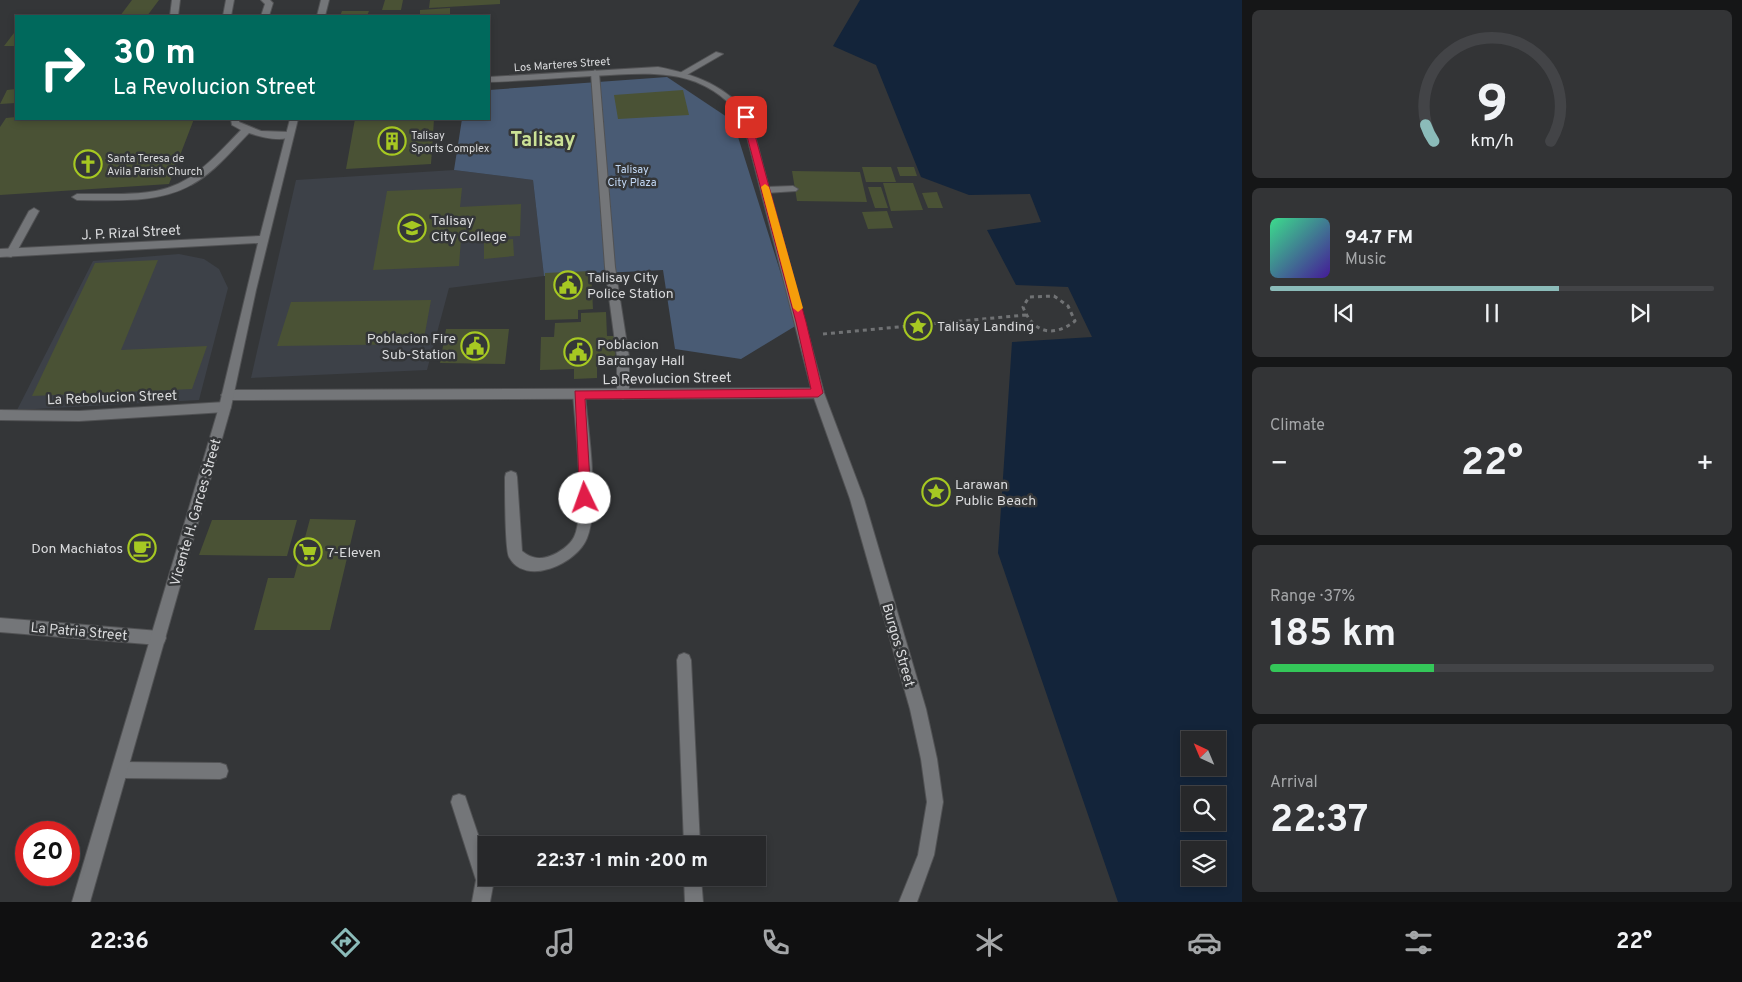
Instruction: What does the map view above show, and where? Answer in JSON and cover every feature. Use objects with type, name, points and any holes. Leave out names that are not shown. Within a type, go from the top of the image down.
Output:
[{"type":"street","points":[[174,15],[176,0]]},
{"type":"street","points":[[227,15],[230,0]]},
{"type":"street","points":[[265,0],[269,3],[265,15]]},
{"type":"street","points":[[321,15],[325,0]]},
{"type":"street","points":[[682,74],[719,54]]},
{"type":"street","name":"Los Marteres Street","points":[[490,80],[637,70],[658,70],[682,74]]},
{"type":"street","points":[[595,73],[610,267],[623,357],[622,394]]},
{"type":"street","points":[[682,74],[710,85],[738,105],[746,117],[818,393]]},
{"type":"street","points":[[235,120],[235,123],[246,131],[267,135],[289,135]]},
{"type":"street","name":"Vicente H. Garces Street","points":[[81,902],[159,638],[226,401],[263,239],[294,120]]},
{"type":"street","points":[[77,197],[160,193],[188,183],[214,163],[246,131]]},
{"type":"street","points":[[766,190],[793,189]]},
{"type":"street","points":[[5,253],[34,211]]},
{"type":"street","name":"J. P. Rizal Street","points":[[5,253],[263,239]]},
{"type":"street","name":"La Revolucion Street","points":[[226,401],[579,394],[818,393]]},
{"type":"street","name":"Burgos Street","points":[[818,393],[857,499],[918,709],[929,759],[935,802],[926,854],[908,902]]},
{"type":"street","points":[[511,477],[515,554],[525,564],[541,565],[562,559],[581,538],[586,516],[579,394]]},
{"type":"street","name":"La Rebolucion Street","points":[[0,414],[79,416],[226,401]]},
{"type":"street","name":"La Patria Street","points":[[0,625],[159,638]]},
{"type":"street","points":[[684,660],[692,836]]},
{"type":"street","points":[[120,770],[220,771]]},
{"type":"street","points":[[459,802],[485,880],[481,902]]},
{"type":"street","points":[[693,886],[694,902]]},
{"type":"path","points":[[1054,296],[1068,306],[1075,321],[1067,329],[1047,331],[1032,324],[1026,316],[1023,306],[1029,297],[1054,296]]},
{"type":"path","points":[[804,335],[1026,316]]},
{"type":"shaded area","points":[[860,0],[1242,0],[1242,902],[1118,902],[998,553],[1012,342],[1092,337],[1068,287],[1016,285],[987,230],[1041,222],[1030,194],[969,195],[921,177],[876,65],[833,46]]},
{"type":"shaded area","name":"Talisay City College","points":[[454,170],[533,180],[544,276],[449,288],[427,370],[251,378],[296,180]]},
{"type":"shaded area","points":[[179,254],[204,259],[219,269],[228,288],[199,400],[17,410],[93,261]]},
{"type":"green space","name":"Talisay City Plaza","points":[[667,77],[733,121],[797,325],[741,359],[675,349],[663,270],[544,276],[533,180],[454,170],[462,120],[490,120],[490,90]]},
{"type":"building","points":[[132,0],[159,0],[148,15],[121,15]]},
{"type":"building","points":[[385,0],[403,0],[401,10],[382,10]]},
{"type":"building","points":[[430,0],[500,0],[500,4],[429,8]]},
{"type":"building","points":[[450,8],[450,15],[420,15],[420,10]]},
{"type":"building","points":[[342,11],[369,11],[367,15],[340,15]]},
{"type":"building","points":[[14,33],[15,33],[15,46],[4,46]]},
{"type":"building","points":[[15,89],[15,103],[0,104],[7,90]]},
{"type":"building","points":[[683,90],[689,115],[618,119],[614,95]]},
{"type":"building","name":"Santa Teresa de Avila Parish Church","points":[[15,117],[15,120],[194,120],[169,184],[0,195],[0,127],[6,118]]},
{"type":"building","name":"Talisay Sports Complex","points":[[355,120],[434,120],[431,164],[346,169]]},
{"type":"building","points":[[862,167],[891,167],[896,182],[866,182]]},
{"type":"building","points":[[897,167],[914,167],[917,176],[900,176]]},
{"type":"building","points":[[792,171],[860,172],[867,202],[797,201]]},
{"type":"building","points":[[883,183],[913,183],[923,210],[891,211]]},
{"type":"building","points":[[868,187],[881,187],[888,208],[875,208]]},
{"type":"building","points":[[462,188],[460,207],[521,204],[520,236],[461,239],[459,266],[373,270],[387,191]]},
{"type":"building","points":[[937,192],[943,208],[928,208],[922,193]]},
{"type":"building","points":[[887,211],[893,228],[868,229],[862,212]]},
{"type":"building","points":[[513,239],[514,256],[484,259],[484,242]]},
{"type":"building","points":[[158,260],[121,350],[207,346],[192,389],[32,396],[95,263]]},
{"type":"building","name":"Talisay City Police Station","points":[[591,271],[593,309],[578,310],[578,319],[545,320],[545,273]]},
{"type":"building","points":[[431,300],[423,344],[277,346],[291,302]]},
{"type":"building","name":"Poblacion Barangay Hall","points":[[606,312],[607,336],[614,336],[616,366],[597,367],[597,378],[574,379],[574,369],[540,370],[541,337],[554,337],[555,323],[581,322],[581,313]]},
{"type":"building","name":"Poblacion Fire Sub-Station","points":[[446,329],[509,329],[505,364],[440,363]]},
{"type":"building","points":[[310,519],[356,520],[330,630],[254,630],[268,578],[294,578]]},
{"type":"building","points":[[212,520],[297,520],[287,556],[199,555]]},
{"type":"slow traffic","points":[[765,187],[798,308]]},
{"type":"place","name":"Talisay Sports Complex","points":[[392,141]]},
{"type":"place","name":"Santa Teresa de Avila Parish Church","points":[[88,164]]},
{"type":"place","name":"Talisay City College","points":[[412,228]]},
{"type":"place","name":"Talisay City Police Station","points":[[568,285]]},
{"type":"place","name":"Talisay Landing","points":[[918,326]]},
{"type":"place","name":"Poblacion Fire Sub-Station","points":[[475,346]]},
{"type":"place","name":"Poblacion Barangay Hall","points":[[578,352]]},
{"type":"place","name":"Larawan Public Beach","points":[[936,492]]},
{"type":"place","name":"Don Machiatos","points":[[142,548]]},
{"type":"place","name":"7-Eleven","points":[[308,552]]},
{"type":"district","name":"Talisay","points":[[543,139]]},
{"type":"route","points":[[585,498],[579,394],[818,393],[746,117]]}]
